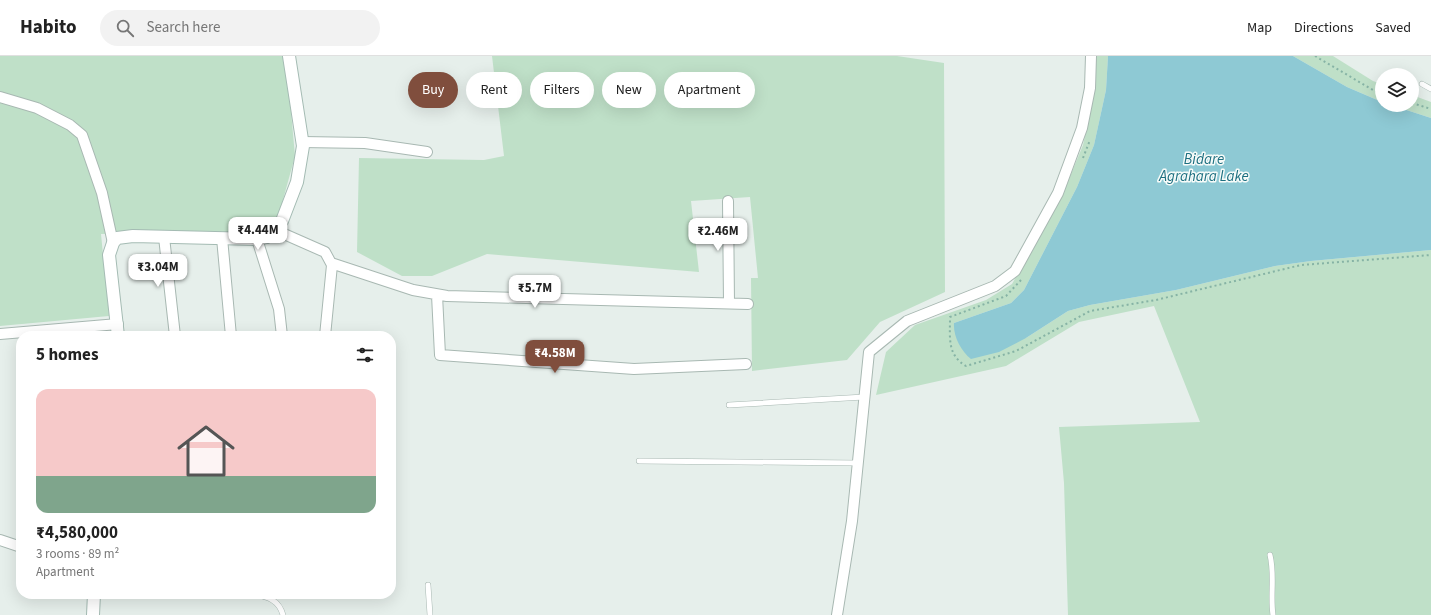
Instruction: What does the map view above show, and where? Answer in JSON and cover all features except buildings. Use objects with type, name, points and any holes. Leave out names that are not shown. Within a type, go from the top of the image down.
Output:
[{"type":"street","points":[[112,243],[117,238],[164,237],[256,239],[267,237],[275,230],[282,221],[296,182],[302,142],[289,56]]},
{"type":"street","points":[[837,615],[852,521],[869,352],[906,321],[995,286],[1015,271],[1058,193],[1082,128],[1090,88],[1091,56]]},
{"type":"street","points":[[0,97],[36,108],[70,125],[82,135],[102,193],[112,243],[110,255],[112,286],[118,331]]},
{"type":"street","points":[[302,142],[365,143],[427,152]]},
{"type":"street","points":[[728,201],[729,303]]},
{"type":"street","points":[[275,230],[325,252],[331,263],[325,331]]},
{"type":"street","points":[[164,237],[174,331]]},
{"type":"street","points":[[222,238],[231,331]]},
{"type":"street","points":[[256,239],[279,309],[281,331]]},
{"type":"street","points":[[331,263],[413,290],[437,295],[748,304]]},
{"type":"street","points":[[437,295],[440,355],[634,369],[746,364]]},
{"type":"street","points":[[35,331],[118,324]]},
{"type":"street","points":[[0,334],[16,333]]},
{"type":"street","points":[[0,540],[16,545]]},
{"type":"street","points":[[93,615],[94,599]]},
{"type":"lane","points":[[1422,84],[1431,89]]},
{"type":"lane","points":[[729,405],[864,397]]},
{"type":"lane","points":[[639,461],[858,463]]},
{"type":"lane","points":[[1270,555],[1272,564],[1271,599],[1273,615]]},
{"type":"lane","points":[[428,585],[430,615]]},
{"type":"lane","points":[[272,599],[277,602],[283,615]]},
{"type":"path","points":[[1315,56],[1375,91]]},
{"type":"path","points":[[1419,105],[1431,109]]},
{"type":"path","points":[[1081,162],[1088,148],[1091,133]]},
{"type":"path","points":[[1023,277],[1006,296],[950,317],[950,345],[956,360],[966,366],[1016,351],[1090,311],[1156,300],[1301,265],[1431,256]]},
{"type":"green space","points":[[0,56],[286,56],[295,156],[278,218],[265,232],[101,234],[109,316],[0,326]]},
{"type":"green space","points":[[492,56],[897,56],[944,63],[945,292],[880,322],[847,360],[752,371],[751,278],[758,278],[750,197],[691,201],[699,272],[487,254],[432,276],[402,276],[357,252],[359,158],[484,160],[504,156],[498,108],[522,108],[522,72],[494,72]]},
{"type":"green space","points":[[1096,56],[1108,56],[1106,90],[1094,145],[1077,187],[1024,290],[1011,303],[954,323],[1026,338],[1068,311],[1090,305],[1176,290],[1275,266],[1311,261],[1431,250],[1431,615],[1068,615],[1064,483],[1059,427],[1200,422],[1154,306],[1079,322],[1006,366],[876,395],[886,352],[915,325],[986,300],[1012,284],[1064,191],[1083,145],[1095,88]]},
{"type":"green space","points":[[1293,56],[1333,56],[1375,82],[1375,99],[1347,87]]},
{"type":"green space","points":[[1419,98],[1431,102],[1431,118],[1413,112],[1419,112]]},
{"type":"water","name":"Bidare Agrahara Lake","points":[[1108,56],[1293,56],[1347,87],[1375,99],[1375,112],[1413,112],[1431,118],[1431,250],[1311,261],[1275,266],[1176,290],[1090,305],[1068,311],[1026,338],[999,352],[971,359],[958,343],[954,323],[1011,303],[1024,290],[1077,187],[1094,145],[1106,90]]}]
